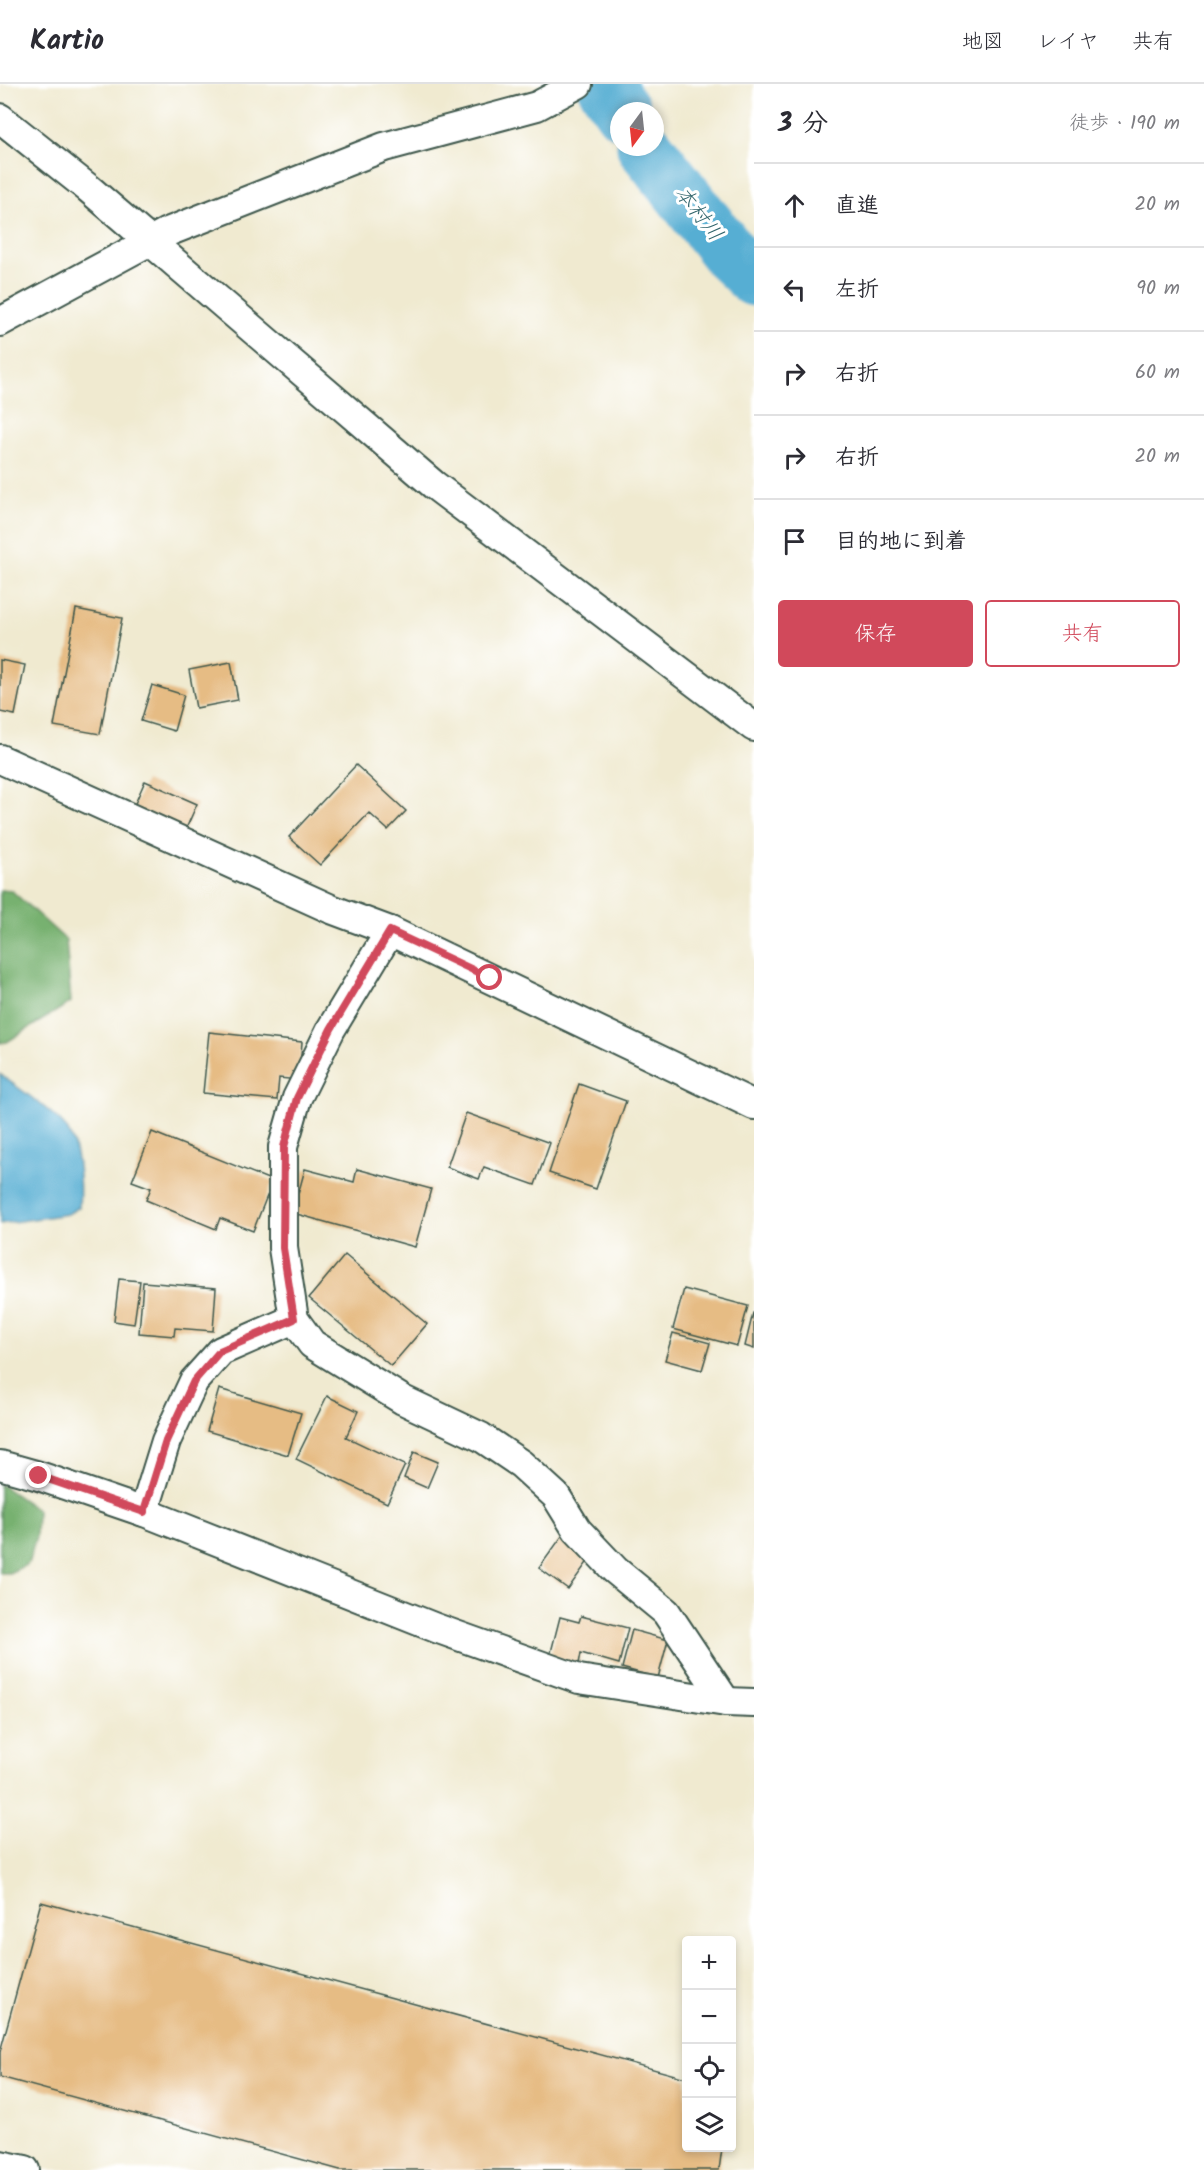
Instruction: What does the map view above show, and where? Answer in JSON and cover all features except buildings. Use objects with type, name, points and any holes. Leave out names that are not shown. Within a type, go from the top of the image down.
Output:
[{"type":"street","points":[[0,322],[165,233],[384,147],[537,106],[578,84]]},
{"type":"street","points":[[0,118],[88,188],[434,486],[754,727]]},
{"type":"street","points":[[0,759],[331,909],[390,931],[754,1105]]},
{"type":"street","points":[[390,931],[331,1029],[297,1098],[284,1147],[283,1248],[294,1319],[312,1344],[403,1400],[481,1437],[521,1464],[556,1496],[578,1530],[615,1570],[666,1612],[740,1702]]},
{"type":"street","points":[[144,1512],[166,1441],[194,1381],[220,1351],[294,1319]]},
{"type":"street","points":[[0,1465],[144,1512],[436,1628],[579,1680],[740,1702]]},
{"type":"street","points":[[0,2165],[25,2170]]},
{"type":"green space","points":[[0,890],[12,891],[66,940],[71,1002],[7,1042],[0,1043]]},
{"type":"green space","points":[[0,1484],[37,1510],[36,1537],[28,1564],[9,1573],[0,1573]]},
{"type":"water","points":[[0,1074],[49,1111],[68,1131],[78,1163],[80,1187],[79,1207],[68,1214],[0,1224]]},
{"type":"waterway","name":"本村川","points":[[604,84],[617,102]]},
{"type":"waterway","name":"本村川","points":[[652,156],[730,255],[754,278]]},
{"type":"route","points":[[39,1476],[144,1512],[166,1441],[194,1381],[220,1351],[294,1319],[283,1248],[284,1147],[297,1098],[331,1029],[390,931],[490,978]]}]
